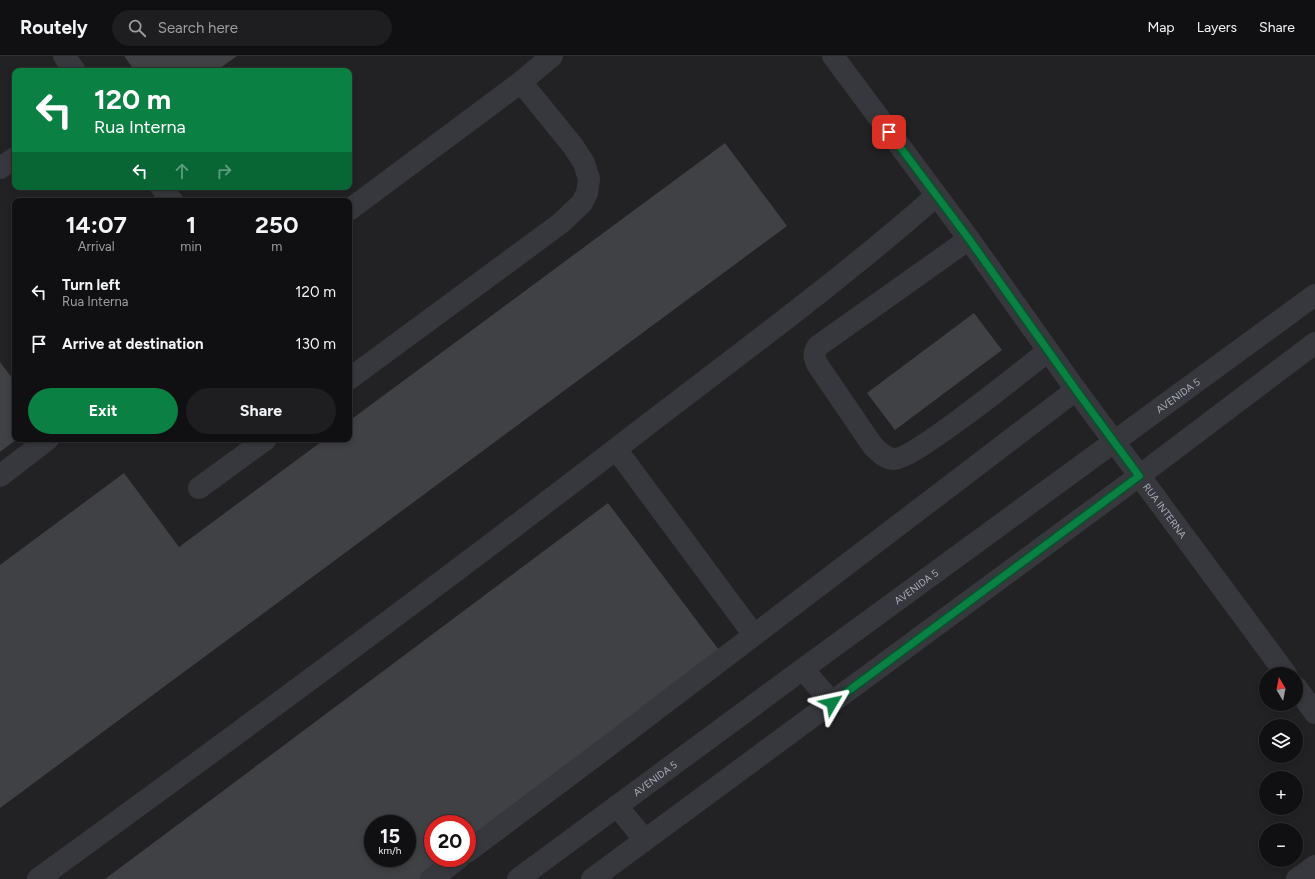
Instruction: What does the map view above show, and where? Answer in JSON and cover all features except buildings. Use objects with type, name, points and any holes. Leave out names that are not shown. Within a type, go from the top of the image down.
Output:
[{"type":"lane","points":[[64,56],[73,68]]},
{"type":"lane","points":[[352,208],[521,82],[552,56]]},
{"type":"lane","name":"RUA INTERNA","points":[[833,56],[969,239],[1076,390],[1281,667]]},
{"type":"lane","points":[[352,377],[561,224],[582,203],[587,193],[589,179],[584,163],[573,146],[521,82]]},
{"type":"lane","points":[[0,168],[12,160]]},
{"type":"lane","points":[[163,190],[170,198]]},
{"type":"lane","points":[[38,879],[235,736],[547,503],[885,241],[936,196]]},
{"type":"lane","points":[[969,239],[908,284],[818,346],[815,350],[814,358],[817,364],[873,446],[883,456],[894,459],[916,450],[1048,351]]},
{"type":"lane","name":"AVENIDA 5","points":[[518,879],[1114,441],[1315,296]]},
{"type":"lane","points":[[592,879],[1139,476],[1315,343]]},
{"type":"lane","points":[[476,845],[1076,390]]},
{"type":"lane","points":[[0,476],[44,442]]},
{"type":"lane","points":[[199,488],[262,442]]},
{"type":"lane","points":[[616,449],[754,635]]},
{"type":"lane","points":[[803,669],[832,703]]},
{"type":"lane","points":[[1303,697],[1315,713]]},
{"type":"lane","points":[[617,806],[646,840]]},
{"type":"lane","points":[[1297,879],[1315,866]]},
{"type":"lane","points":[[431,879],[447,867]]},
{"type":"shaded area","points":[[0,56],[1315,56],[1315,879],[0,879]]},
{"type":"route","points":[[832,703],[1139,476],[969,239],[889,132]]}]
